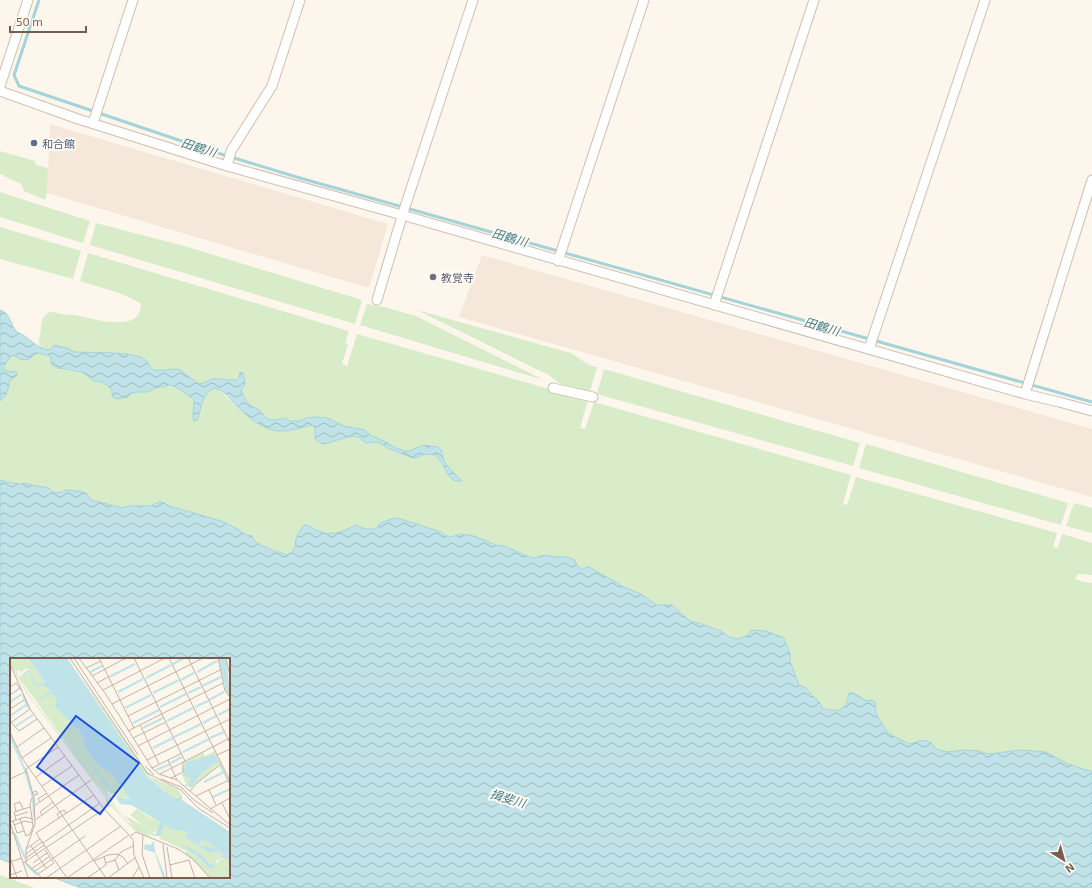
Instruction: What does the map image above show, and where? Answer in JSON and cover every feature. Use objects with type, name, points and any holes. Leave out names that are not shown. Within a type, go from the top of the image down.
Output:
[{"type":"street","points":[[0,86],[28,0]]},
{"type":"street","points":[[94,122],[133,0]]},
{"type":"street","points":[[227,165],[232,151],[272,86],[300,0]]},
{"type":"street","points":[[377,300],[407,201],[473,0]]},
{"type":"street","points":[[558,259],[644,0]]},
{"type":"street","points":[[715,303],[814,0]]},
{"type":"street","points":[[869,348],[985,0]]},
{"type":"street","points":[[0,91],[78,119],[94,122],[227,165],[1092,411]]},
{"type":"street","points":[[1026,393],[1092,180]]},
{"type":"street","points":[[553,388],[593,397]]},
{"type":"shaded area","points":[[50,124],[388,224],[369,288],[47,193]]},
{"type":"shaded area","points":[[482,255],[1092,429],[1092,497],[459,317]]},
{"type":"green space","points":[[0,151],[35,161],[36,165],[48,168],[47,193],[45,200],[24,191],[21,184],[0,174]]},
{"type":"green space","points":[[0,192],[90,221],[83,243],[0,217]]},
{"type":"green space","points":[[96,223],[184,246],[362,300],[355,324],[90,245]]},
{"type":"green space","points":[[0,227],[81,251],[73,279],[0,259]]},
{"type":"green space","points":[[88,253],[349,331],[345,343],[348,344],[342,364],[347,366],[357,334],[588,400],[580,428],[585,429],[594,402],[851,475],[843,504],[847,505],[856,477],[1057,533],[1053,547],[1058,548],[1062,534],[1092,543],[1092,575],[1078,574],[1075,579],[1092,583],[1092,771],[1066,763],[1046,752],[1020,750],[989,754],[978,751],[963,750],[948,752],[936,749],[927,741],[909,744],[889,734],[878,718],[876,708],[853,693],[848,696],[844,705],[839,710],[822,708],[815,697],[806,688],[799,686],[790,661],[790,653],[787,643],[748,635],[738,639],[729,637],[721,631],[690,621],[672,605],[657,605],[641,594],[624,587],[591,568],[580,568],[577,566],[575,560],[567,557],[540,556],[534,558],[474,536],[454,535],[450,537],[441,532],[398,518],[380,523],[379,527],[373,529],[361,528],[356,525],[337,534],[322,532],[309,525],[297,537],[296,544],[291,553],[285,555],[261,544],[252,536],[162,502],[151,506],[133,506],[123,508],[91,500],[86,493],[65,490],[59,494],[52,492],[49,488],[0,480],[0,401],[7,392],[10,380],[15,376],[3,368],[10,357],[14,355],[20,359],[37,353],[51,356],[51,362],[63,370],[82,372],[98,382],[102,382],[124,398],[134,393],[148,392],[158,387],[170,385],[176,387],[191,397],[194,401],[194,421],[197,420],[206,394],[214,388],[218,389],[247,416],[303,427],[312,425],[316,432],[315,435],[328,443],[353,436],[358,437],[366,443],[377,442],[397,453],[418,457],[424,454],[436,455],[450,477],[453,473],[444,461],[441,451],[424,445],[409,451],[404,451],[370,435],[365,430],[344,426],[327,418],[315,417],[299,421],[290,421],[285,418],[273,420],[267,419],[247,402],[241,391],[243,376],[239,376],[237,380],[212,379],[199,384],[180,370],[155,370],[136,357],[117,353],[87,353],[40,348],[39,340],[42,321],[50,312],[114,322],[125,322],[133,319],[139,313],[141,304],[134,300],[119,293],[80,281]]},
{"type":"green space","points":[[367,304],[416,316],[540,379],[360,325]]},
{"type":"green space","points":[[417,310],[571,353],[589,365],[597,367],[590,392],[559,383],[546,373]]},
{"type":"green space","points":[[604,369],[860,443],[853,466],[597,394]]},
{"type":"green space","points":[[866,444],[1068,503],[1061,525],[859,468]]},
{"type":"green space","points":[[1074,503],[1092,508],[1092,533],[1066,526]]},
{"type":"green space","points":[[0,875],[35,888],[0,888]]},
{"type":"water","points":[[0,310],[8,316],[16,331],[41,348],[48,350],[52,349],[54,345],[76,352],[112,353],[138,356],[147,361],[152,369],[177,369],[199,384],[212,379],[237,380],[240,372],[243,373],[245,383],[241,391],[247,402],[251,406],[258,409],[267,419],[273,420],[285,418],[290,421],[299,421],[315,417],[327,418],[344,426],[365,430],[370,435],[404,451],[409,451],[424,445],[438,447],[441,450],[444,461],[462,481],[451,478],[436,455],[426,454],[416,458],[410,457],[387,448],[377,442],[366,443],[358,437],[353,436],[322,444],[315,439],[315,430],[312,425],[284,431],[269,429],[250,418],[225,393],[214,388],[204,398],[197,420],[194,421],[194,401],[191,397],[176,387],[170,385],[155,388],[148,392],[130,394],[128,397],[117,399],[112,396],[112,389],[102,382],[94,381],[82,372],[58,368],[52,365],[51,356],[37,353],[28,360],[20,359],[14,355],[10,357],[3,368],[6,371],[17,372],[17,374],[10,380],[6,394],[0,401]]},
{"type":"water","name":"揖斐川","points":[[0,480],[49,488],[52,492],[59,493],[65,490],[86,493],[91,500],[123,508],[128,506],[150,506],[162,502],[170,506],[221,521],[247,535],[252,536],[258,543],[287,555],[293,551],[298,534],[305,525],[324,533],[334,533],[356,525],[361,528],[373,529],[391,519],[398,518],[441,532],[450,537],[461,534],[474,536],[534,558],[545,555],[567,557],[575,560],[577,566],[580,568],[591,568],[624,587],[641,594],[657,605],[672,605],[690,621],[721,631],[729,637],[738,639],[748,635],[752,630],[766,631],[784,638],[790,653],[790,661],[799,685],[806,688],[819,702],[822,708],[839,710],[847,702],[849,693],[853,693],[867,701],[871,700],[875,702],[878,717],[888,733],[909,744],[924,740],[930,742],[936,749],[948,752],[963,750],[978,751],[989,754],[1020,750],[1046,752],[1066,763],[1092,771],[1092,888],[81,888],[55,878],[230,878],[230,658],[10,658],[10,863],[0,859]]},
{"type":"waterway","name":"田鶴川","points":[[39,0],[14,75],[19,86],[211,151],[300,178],[1092,402]]},
{"type":"place","name":"和合館","points":[[34,143]]},
{"type":"place","name":"教覚寺","points":[[433,277]]}]
